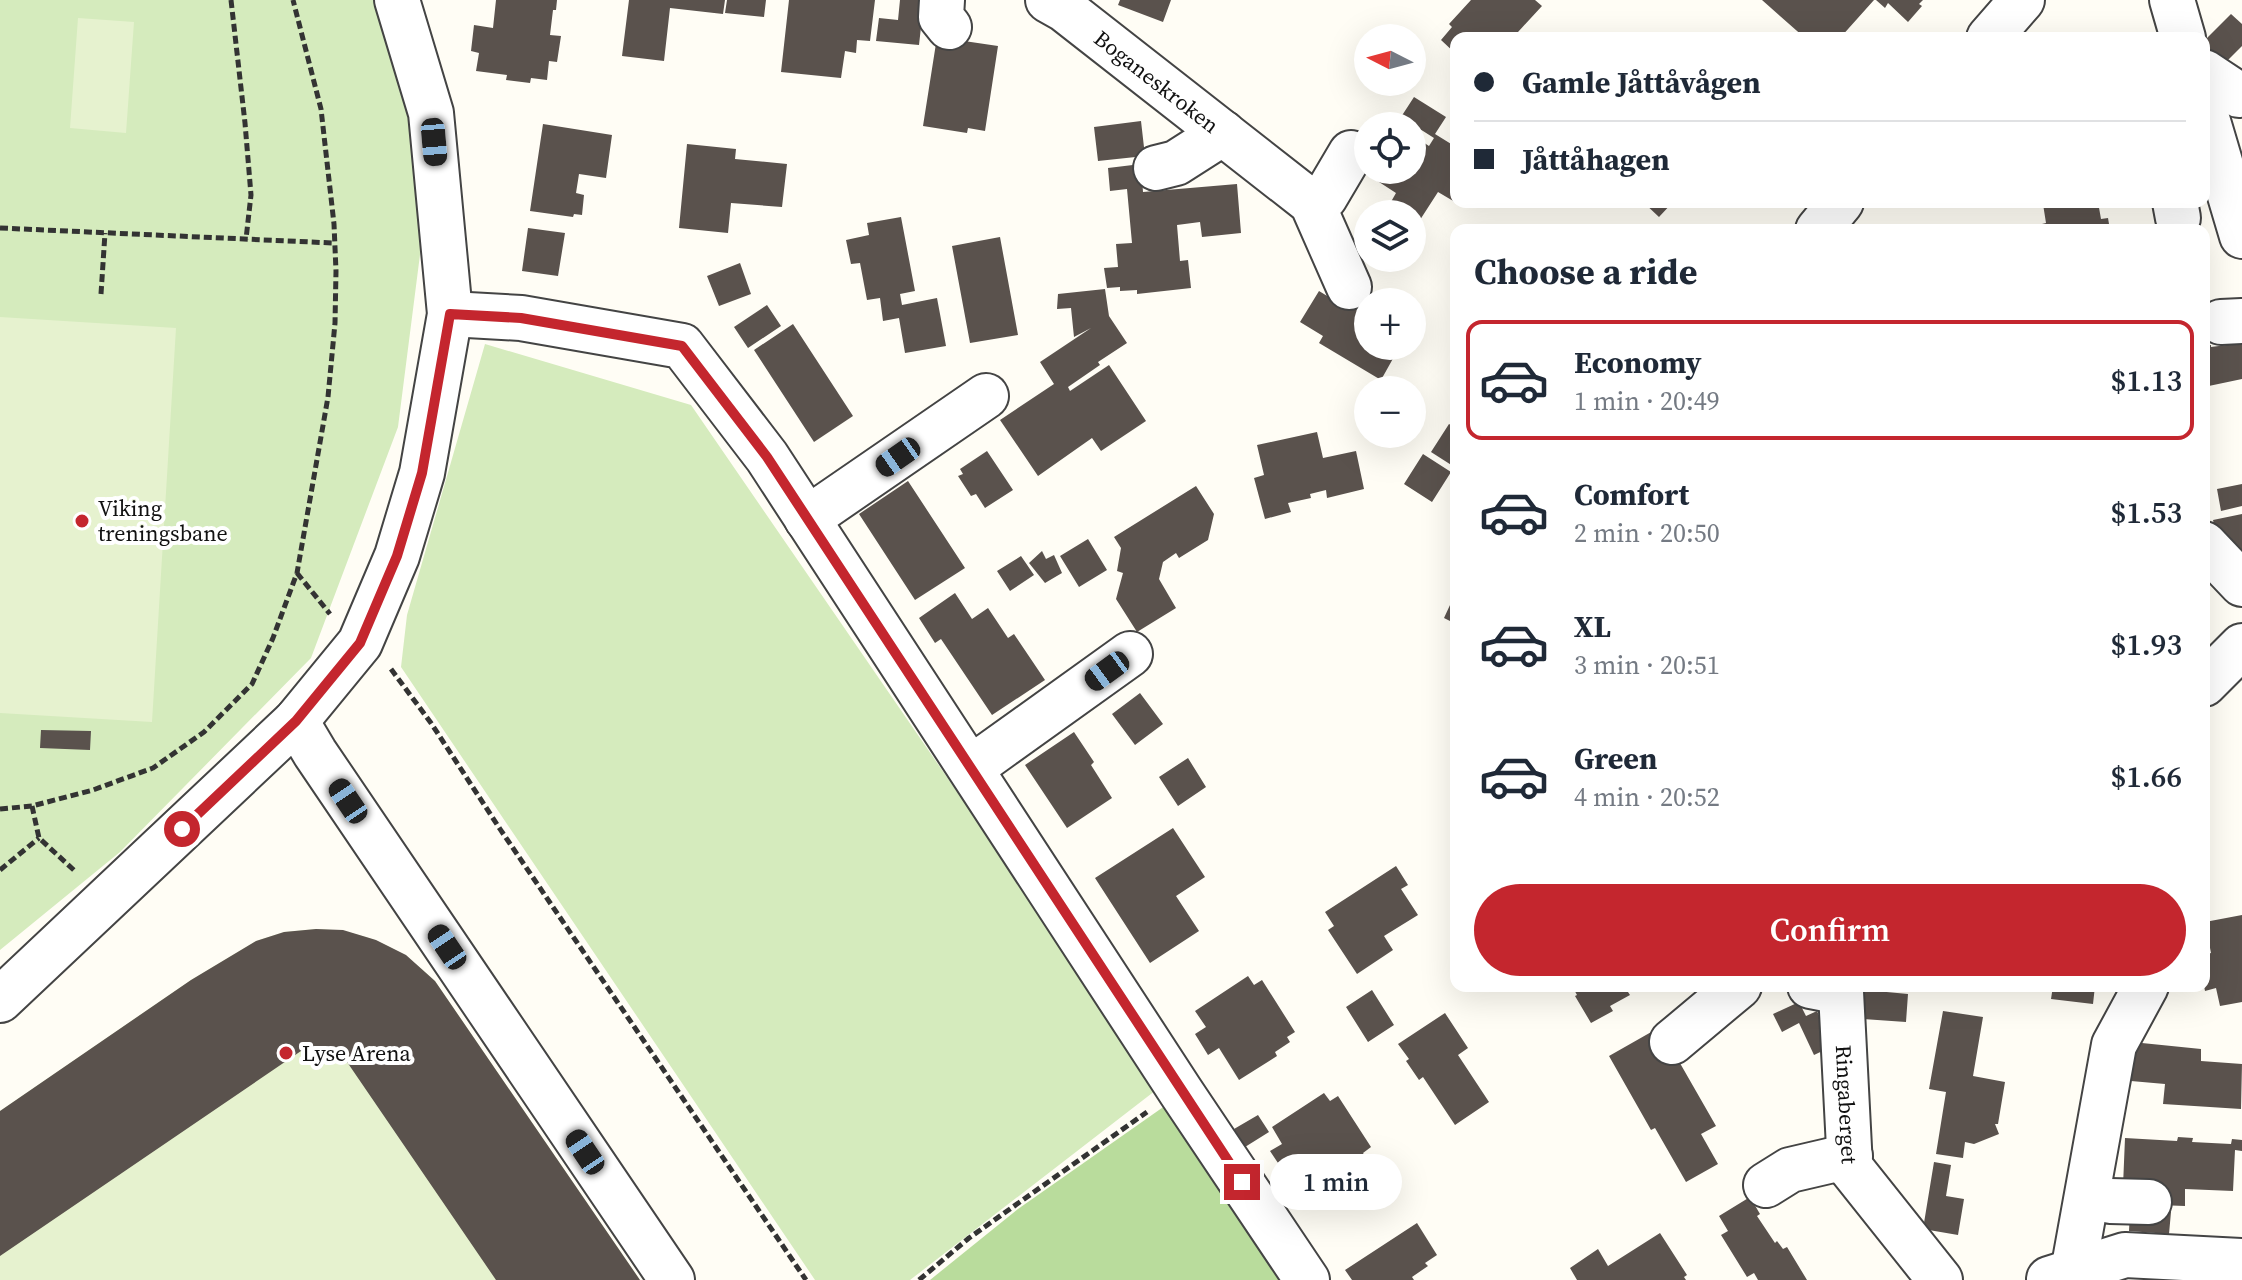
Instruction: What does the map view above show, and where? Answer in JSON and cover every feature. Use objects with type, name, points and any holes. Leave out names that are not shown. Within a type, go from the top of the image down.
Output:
[{"type":"street","points":[[0,1000],[296,721],[347,631],[397,556],[422,473],[450,314],[431,113],[397,0]]},
{"type":"street","points":[[1994,32],[2022,0]]},
{"type":"street","points":[[2172,0],[2181,32]]},
{"type":"street","name":"Boganeskroken","points":[[1051,1],[1064,9],[1102,17],[1226,135],[1312,203]]},
{"type":"street","points":[[2210,123],[2216,92]]},
{"type":"street","points":[[1156,168],[1176,163],[1226,135]]},
{"type":"street","points":[[1349,287],[1312,203],[1325,197],[1351,153]]},
{"type":"street","points":[[1823,224],[1836,208]]},
{"type":"street","points":[[2210,208],[2242,236]]},
{"type":"street","points":[[450,314],[521,318],[682,346],[767,457],[1307,1280]]},
{"type":"street","points":[[807,519],[986,396]]},
{"type":"street","points":[[2210,550],[2242,584]]},
{"type":"street","points":[[2210,679],[2240,652]]},
{"type":"street","points":[[971,768],[1130,654]]},
{"type":"street","points":[[296,721],[672,1280]]},
{"type":"street","points":[[1672,1042],[1732,992]]},
{"type":"street","name":"Ringaberget","points":[[1831,992],[1850,1167],[1940,1280]]},
{"type":"street","points":[[2074,1271],[2114,1045],[2143,992]]},
{"type":"street","points":[[2074,1271],[2129,1202],[2118,1131],[2136,1102]]},
{"type":"street","points":[[1766,1185],[1790,1170],[1850,1156]]},
{"type":"street","points":[[2074,1271],[2125,1255],[2242,1261]]},
{"type":"path","points":[[231,0],[251,195],[246,239]]},
{"type":"path","points":[[0,809],[32,806],[93,790],[153,768],[204,732],[252,684],[297,573],[328,397],[336,271],[321,109],[293,0]]},
{"type":"path","points":[[0,228],[333,243]]},
{"type":"path","points":[[101,294],[105,233]]},
{"type":"path","points":[[297,573],[347,631],[390,667],[431,723],[806,1280]]},
{"type":"path","points":[[32,806],[39,838],[79,874]]},
{"type":"path","points":[[0,870],[39,838]]},
{"type":"path","points":[[919,1280],[969,1238],[1130,1125],[1163,1098],[1181,1092]]},
{"type":"green space","points":[[0,0],[384,0],[428,192],[398,427],[311,658],[120,852],[0,950]]},
{"type":"green space","points":[[78,18],[134,22],[126,133],[70,128]]},
{"type":"green space","name":"Viking treningsbane","points":[[0,317],[176,328],[152,722],[0,713]]},
{"type":"green space","points":[[485,344],[691,405],[1160,1087],[910,1280],[815,1280],[401,667],[407,615]]},
{"type":"green space","name":"Lyse Arena","points":[[316,929],[351,933],[381,943],[408,958],[435,981],[640,1280],[0,1280],[0,1111],[191,980],[256,941],[284,932]]},
{"type":"green space","points":[[1169,1103],[1285,1280],[930,1280],[1018,1209]]},
{"type":"building","points":[[496,0],[557,0],[550,35],[561,36],[557,62],[549,61],[547,80],[531,78],[530,83],[506,80],[507,75],[476,71],[479,53],[471,51],[474,25],[493,28]]},
{"type":"building","points":[[629,0],[725,0],[723,14],[670,8],[664,61],[622,56]]},
{"type":"building","points":[[727,0],[766,0],[764,17],[725,13]]},
{"type":"building","points":[[789,0],[875,0],[870,41],[857,40],[856,53],[845,51],[841,78],[781,72]]},
{"type":"building","points":[[900,0],[924,0],[919,45],[876,41],[879,18],[898,20]]},
{"type":"building","points":[[1120,0],[1171,0],[1163,22],[1118,5]]},
{"type":"building","points":[[1471,0],[1535,0],[1542,6],[1518,32],[1450,32],[1450,48],[1441,40],[1452,27],[1449,24]]},
{"type":"building","points":[[1762,0],[1874,0],[1845,32],[1798,32]]},
{"type":"building","points":[[1876,0],[1923,0],[1919,4],[1922,6],[1908,22],[1888,3],[1885,8]]},
{"type":"building","points":[[2231,14],[2242,24],[2242,46],[2223,65],[2210,52],[2210,35]]},
{"type":"building","points":[[937,37],[998,46],[985,131],[968,128],[967,133],[923,126]]},
{"type":"building","points":[[1414,97],[1446,117],[1435,134],[1450,143],[1450,199],[1438,192],[1426,211],[1426,200],[1392,200],[1396,193],[1382,184],[1426,184],[1426,144],[1429,146],[1434,138],[1426,133],[1426,112],[1404,112]]},
{"type":"building","points":[[1141,121],[1145,156],[1098,161],[1094,127]]},
{"type":"building","points":[[543,124],[612,135],[606,178],[579,174],[576,193],[584,195],[582,215],[574,214],[573,217],[530,211]]},
{"type":"building","points":[[687,144],[736,149],[735,159],[787,164],[782,207],[731,203],[728,233],[679,228]]},
{"type":"building","points":[[1141,164],[1143,192],[1237,184],[1241,233],[1202,237],[1200,222],[1177,225],[1180,261],[1188,260],[1191,288],[1137,294],[1137,290],[1107,288],[1104,268],[1118,267],[1116,244],[1132,243],[1127,189],[1110,191],[1108,168]]},
{"type":"building","points":[[1649,208],[1667,208],[1659,217]]},
{"type":"building","points":[[2044,208],[2099,208],[2101,219],[2108,218],[2109,224],[2042,224],[2046,223]]},
{"type":"building","points":[[901,217],[915,291],[900,294],[902,305],[937,298],[946,346],[905,353],[899,318],[883,321],[880,298],[867,300],[860,263],[851,264],[846,240],[869,235],[867,223]]},
{"type":"building","points":[[528,228],[565,233],[558,276],[522,271]]},
{"type":"building","points":[[1000,237],[1018,335],[970,343],[952,246]]},
{"type":"building","points":[[740,263],[751,294],[719,306],[707,276]]},
{"type":"building","points":[[1105,289],[1109,316],[1127,343],[1068,387],[1070,391],[1109,365],[1146,421],[1101,451],[1092,438],[1038,476],[1000,420],[1054,384],[1040,362],[1091,328],[1074,337],[1071,308],[1057,309],[1058,294]]},
{"type":"building","points":[[1319,291],[1342,305],[1344,302],[1354,308],[1354,360],[1392,360],[1383,376],[1374,376],[1319,343],[1323,336],[1300,322]]},
{"type":"building","points":[[767,305],[781,326],[748,348],[734,327]]},
{"type":"building","points":[[793,324],[853,416],[814,442],[754,350]]},
{"type":"building","points":[[2242,343],[2242,379],[2210,386],[2211,347]]},
{"type":"building","points":[[1449,424],[1450,425],[1450,464],[1431,452]]},
{"type":"building","points":[[1317,432],[1323,458],[1356,451],[1364,489],[1327,498],[1326,490],[1310,494],[1311,498],[1288,503],[1291,512],[1265,519],[1254,478],[1264,475],[1257,445]]},
{"type":"building","points":[[987,451],[1013,490],[985,508],[976,494],[971,496],[958,476],[963,474],[960,469]]},
{"type":"building","points":[[1423,454],[1450,471],[1432,502],[1404,484]]},
{"type":"building","points":[[908,481],[965,568],[915,600],[859,514]]},
{"type":"building","points":[[2242,484],[2242,506],[2221,511],[2217,489]]},
{"type":"building","points":[[1196,486],[1214,514],[1208,540],[1179,558],[1176,553],[1163,562],[1159,579],[1176,608],[1137,632],[1116,599],[1123,573],[1117,571],[1121,548],[1114,537]]},
{"type":"building","points":[[2242,514],[2242,564],[2219,544],[2213,520]]},
{"type":"building","points":[[1088,539],[1107,570],[1079,587],[1060,556]]},
{"type":"building","points":[[1042,551],[1046,559],[1054,555],[1062,573],[1045,583],[1029,563]]},
{"type":"building","points":[[1021,556],[1034,575],[1010,591],[997,571]]},
{"type":"building","points":[[955,593],[972,619],[988,608],[1008,638],[1014,634],[1045,680],[992,715],[941,639],[935,643],[919,618]]},
{"type":"building","points":[[1450,605],[1450,621],[1444,618]]},
{"type":"building","points":[[1140,693],[1163,724],[1135,745],[1112,714]]},
{"type":"building","points":[[41,730],[91,731],[90,750],[40,748]]},
{"type":"building","points":[[1074,732],[1112,798],[1067,828],[1025,765]]},
{"type":"building","points":[[1188,758],[1206,787],[1178,806],[1159,777]]},
{"type":"building","points":[[1173,828],[1205,877],[1176,896],[1199,931],[1150,963],[1095,878]]},
{"type":"building","points":[[1396,866],[1408,885],[1401,889],[1418,915],[1384,936],[1393,950],[1357,974],[1328,930],[1334,926],[1325,912]]},
{"type":"building","points":[[2242,915],[2242,1002],[2220,1006],[2216,988],[2210,990],[2210,921]]},
{"type":"building","points":[[343,930],[376,940],[406,955],[435,981],[640,1280],[496,1280],[345,1059],[332,1050],[316,1047],[301,1051],[0,1256],[0,1111],[191,980],[256,941],[284,932]]},
{"type":"building","points":[[1248,976],[1254,985],[1262,980],[1295,1032],[1287,1037],[1290,1042],[1275,1052],[1277,1056],[1239,1080],[1219,1048],[1208,1055],[1195,1034],[1206,1027],[1195,1011]]},
{"type":"building","points":[[1372,990],[1394,1025],[1368,1042],[1346,1007]]},
{"type":"building","points":[[1575,992],[1628,992],[1630,995],[1610,1006],[1613,1011],[1591,1023]]},
{"type":"building","points":[[1865,992],[1908,994],[1906,1022],[1863,1019]]},
{"type":"building","points":[[2052,992],[2094,992],[2093,1004],[2051,999]]},
{"type":"building","points":[[1799,1002],[1806,1016],[1817,1011],[1833,1046],[1814,1055],[1799,1023],[1782,1032],[1773,1014]]},
{"type":"building","points":[[1943,1011],[1983,1017],[1973,1076],[2005,1082],[1998,1124],[1995,1124],[1999,1134],[1974,1144],[1965,1142],[1963,1158],[1936,1154],[1946,1092],[1929,1089]]},
{"type":"building","points":[[1445,1013],[1468,1048],[1458,1055],[1489,1102],[1455,1125],[1423,1077],[1419,1080],[1398,1044]]},
{"type":"building","points":[[1653,1031],[1662,1048],[1669,1044],[1716,1126],[1701,1134],[1718,1164],[1686,1182],[1655,1128],[1651,1130],[1609,1056]]},
{"type":"building","points":[[2132,1042],[2201,1049],[2201,1061],[2242,1064],[2241,1109],[2163,1104],[2165,1084],[2131,1081]]},
{"type":"building","points":[[1324,1093],[1330,1101],[1338,1096],[1371,1147],[1363,1153],[1366,1158],[1351,1168],[1353,1171],[1315,1196],[1295,1165],[1284,1172],[1270,1151],[1282,1144],[1272,1127]]},
{"type":"building","points":[[1258,1115],[1269,1132],[1245,1147],[1234,1129]]},
{"type":"building","points":[[2178,1137],[2193,1138],[2192,1142],[2231,1144],[2232,1139],[2242,1140],[2242,1151],[2235,1150],[2233,1191],[2185,1189],[2185,1206],[2158,1205],[2123,1186],[2125,1138],[2177,1141]]},
{"type":"building","points":[[1934,1162],[1951,1165],[1946,1196],[1964,1199],[1958,1235],[1923,1229]]},
{"type":"building","points":[[1750,1197],[1760,1214],[1757,1216],[1775,1243],[1777,1241],[1783,1249],[1787,1247],[1807,1280],[1758,1280],[1754,1273],[1747,1277],[1721,1235],[1728,1231],[1719,1216]]},
{"type":"building","points":[[2130,1210],[2171,1212],[2169,1234],[2129,1231]]},
{"type":"building","points":[[1417,1223],[1437,1255],[1412,1277],[1414,1280],[1352,1280],[1345,1270]]},
{"type":"building","points":[[1660,1233],[1687,1275],[1684,1277],[1686,1280],[1577,1280],[1570,1268],[1598,1249],[1608,1266]]},
{"type":"place","name":"Viking treningsbane","points":[[82,521]]},
{"type":"place","name":"Lyse Arena","points":[[286,1053]]},
{"type":"route","points":[[182,829],[296,721],[360,643],[397,556],[422,473],[450,314],[521,318],[682,346],[767,457],[1242,1182]]}]
